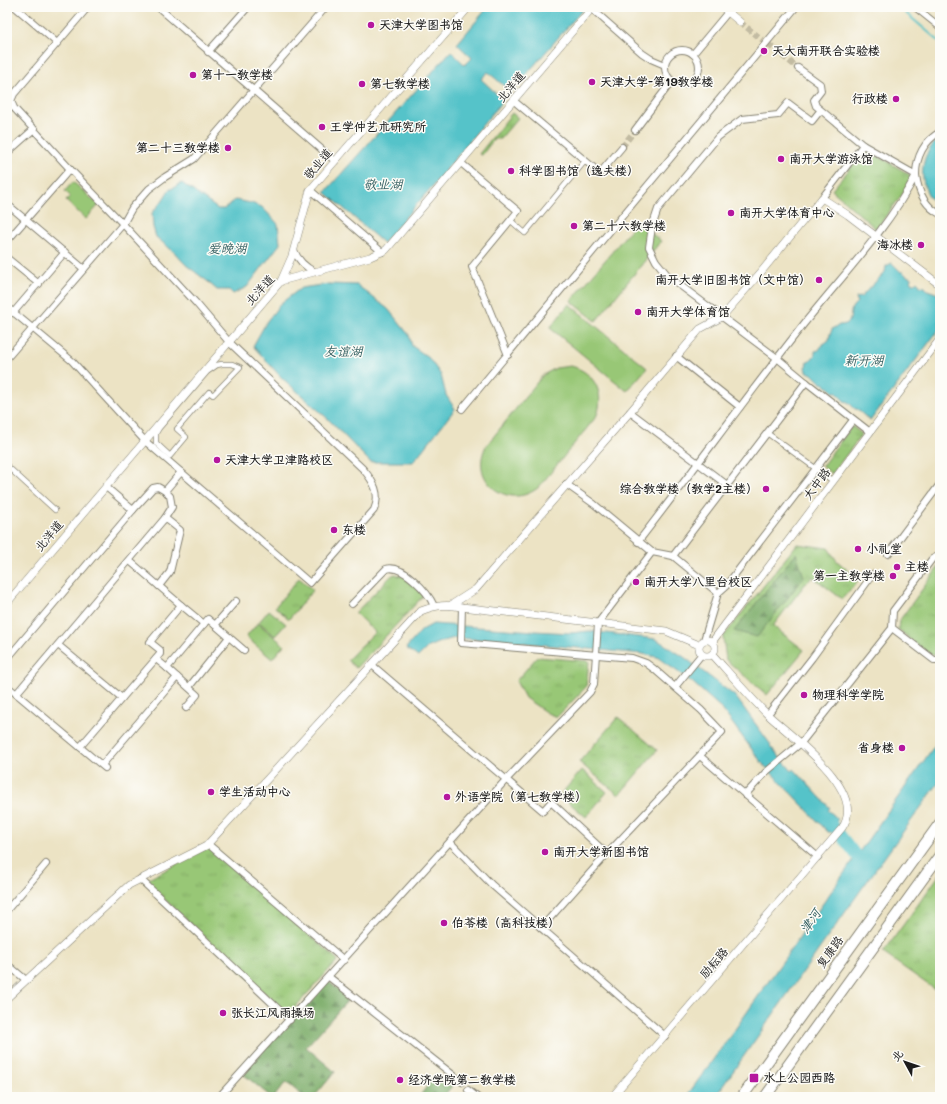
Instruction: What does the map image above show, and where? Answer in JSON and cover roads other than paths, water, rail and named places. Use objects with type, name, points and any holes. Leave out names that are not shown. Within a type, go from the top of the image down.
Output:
[{"type":"highway","name":"复康路","points":[[742,1097],[940,822]]},
{"type":"highway","points":[[765,1097],[940,855]]},
{"type":"street","points":[[15,7],[57,43]]},
{"type":"street","points":[[7,307],[72,361],[145,441],[310,582],[374,510],[377,492],[375,486],[363,469],[229,342],[196,303],[14,108],[11,101],[14,94],[88,7]]},
{"type":"street","points":[[159,7],[208,52],[335,161]]},
{"type":"street","points":[[208,52],[248,7]]},
{"type":"street","points":[[7,358],[123,224],[132,208],[149,189],[194,159],[326,7]]},
{"type":"street","name":"敬业道","points":[[281,281],[294,250],[310,190],[469,7]]},
{"type":"street","points":[[462,409],[796,7]]},
{"type":"street","points":[[915,7],[940,27]]},
{"type":"street","points":[[593,8],[642,53],[665,65]]},
{"type":"street","name":"北洋道","points":[[7,603],[281,281],[386,250],[593,8]]},
{"type":"street","points":[[693,54],[725,9],[740,22]]},
{"type":"street","points":[[677,51],[687,51],[693,54],[699,67],[696,77],[692,81],[682,84],[672,81],[668,77],[665,65],[669,56],[677,51]]},
{"type":"street","points":[[798,68],[820,84],[821,91],[814,100],[814,105],[820,111],[863,144],[916,175]]},
{"type":"street","points":[[635,130],[672,81]]},
{"type":"street","points":[[514,101],[600,173],[622,147]]},
{"type":"street","points":[[820,111],[812,122],[788,103],[778,115],[742,119],[718,137],[658,209],[652,227],[649,247],[656,261],[669,278],[777,358],[870,432]]},
{"type":"street","points":[[7,153],[34,129]]},
{"type":"street","points":[[940,132],[927,143],[920,154],[917,160],[916,175],[920,194],[927,204],[935,212],[940,214]]},
{"type":"street","points":[[451,605],[476,589],[700,329],[722,317],[822,198],[863,144]]},
{"type":"street","points":[[510,220],[525,233],[585,161]]},
{"type":"street","points":[[461,163],[518,211],[472,267],[508,354]]},
{"type":"street","points":[[7,241],[70,169]]},
{"type":"street","points":[[638,542],[777,358],[876,235],[904,197],[916,175]]},
{"type":"street","points":[[310,190],[382,252]]},
{"type":"street","points":[[822,198],[848,214],[940,285]]},
{"type":"street","points":[[7,204],[84,269]]},
{"type":"street","points":[[294,250],[300,261],[307,268],[315,272]]},
{"type":"street","points":[[13,313],[65,252]]},
{"type":"street","points":[[7,258],[39,284]]},
{"type":"street","name":"大中路","points":[[712,642],[940,339]]},
{"type":"street","points":[[676,356],[740,407]]},
{"type":"street","points":[[222,364],[232,364],[240,367],[213,395],[209,392],[177,429],[186,437],[170,456],[156,443],[156,433],[207,372],[222,364]]},
{"type":"street","points":[[673,556],[806,382]]},
{"type":"street","points":[[630,412],[727,485]]},
{"type":"street","points":[[7,998],[129,885],[206,846],[421,610],[434,606],[451,605],[666,631],[701,643],[712,642],[715,649],[712,654],[707,657],[701,655],[698,649],[701,643],[718,593],[726,586],[854,420]]},
{"type":"street","points":[[767,433],[833,481]]},
{"type":"street","points":[[7,466],[55,510]]},
{"type":"street","points":[[165,491],[181,472]]},
{"type":"street","points":[[566,484],[594,504],[638,542],[652,552],[673,556],[718,593]]},
{"type":"street","points":[[888,554],[940,484]]},
{"type":"street","points":[[106,487],[133,510]]},
{"type":"street","points":[[7,660],[153,488],[158,487],[165,491],[170,496],[172,507],[165,518],[16,694]]},
{"type":"street","points":[[934,492],[940,497]]},
{"type":"street","points":[[159,586],[170,572],[180,530],[165,518]]},
{"type":"street","points":[[219,1097],[506,780],[590,692],[594,684],[598,623],[652,552]]},
{"type":"street","points":[[745,795],[766,772],[801,743],[892,628],[893,611],[932,559],[940,555]]},
{"type":"street","points":[[131,562],[204,624]]},
{"type":"street","points":[[352,604],[386,569],[393,568],[403,572],[417,584],[431,599],[434,606]]},
{"type":"street","points":[[768,714],[812,658],[873,574]]},
{"type":"street","points":[[215,625],[236,601]]},
{"type":"street","points":[[80,747],[160,654],[160,650],[150,642],[181,605]]},
{"type":"street","points":[[462,607],[461,643],[632,658],[646,663],[676,687],[722,732],[607,854],[541,928]]},
{"type":"street","points":[[167,668],[208,619],[244,650]]},
{"type":"street","points":[[892,628],[934,660],[940,660]]},
{"type":"street","points":[[189,687],[229,637]]},
{"type":"street","points":[[58,645],[122,698]]},
{"type":"street","points":[[712,654],[748,695],[801,743]]},
{"type":"street","points":[[676,687],[701,655]]},
{"type":"street","points":[[156,659],[197,695],[186,708]]},
{"type":"street","points":[[372,665],[543,811],[551,802],[607,854]]},
{"type":"street","points":[[7,686],[103,767],[177,677]]},
{"type":"street","name":"励耘路","points":[[612,1097],[842,828],[848,814],[846,799],[842,788],[835,777],[801,743]]},
{"type":"street","points":[[700,756],[818,857]]},
{"type":"street","points":[[450,842],[492,885],[665,1036]]},
{"type":"street","points":[[208,844],[344,960]]},
{"type":"street","points":[[7,910],[46,864]]},
{"type":"street","points":[[140,879],[290,1020]]},
{"type":"street","points":[[7,964],[26,980]]},
{"type":"street","points":[[329,977],[462,1082]]},
{"type":"street","points":[[468,1090],[477,1097]]},
{"type":"water","name":"敬业湖","points":[[488,7],[585,7],[511,92],[488,72],[481,79],[503,100],[437,181],[383,243],[325,192],[451,51],[465,65],[472,58],[457,44]]},
{"type":"water","points":[[940,138],[940,208],[925,188],[923,171],[927,155],[932,146]]},
{"type":"water","name":"爱晚湖","points":[[182,183],[218,209],[224,209],[235,200],[251,203],[262,207],[278,224],[280,244],[247,287],[233,294],[229,290],[217,290],[186,265],[174,252],[156,237],[153,227],[152,213],[169,190]]},
{"type":"water","name":"新开湖","points":[[892,263],[901,272],[912,278],[910,280],[912,283],[917,281],[920,286],[940,295],[940,328],[870,421],[848,402],[844,401],[836,392],[833,392],[824,383],[821,383],[812,374],[806,371],[805,367],[807,364],[806,362],[809,362],[815,355],[815,351],[819,350],[822,345],[829,340],[833,328],[839,325],[844,325],[849,321],[852,308],[857,302],[856,298],[861,297],[885,272],[886,266]]},
{"type":"water","name":"友谊湖","points":[[328,284],[357,285],[388,309],[409,335],[412,346],[428,357],[441,375],[446,395],[455,409],[413,462],[370,462],[327,418],[281,377],[253,346],[267,321],[281,303],[301,288]]},
{"type":"water","points":[[433,624],[571,633],[589,631],[656,639],[684,657],[735,696],[771,745],[770,746],[792,771],[794,769],[830,808],[828,810],[838,819],[832,832],[828,832],[762,763],[721,708],[692,682],[657,657],[643,654],[493,640],[454,638],[428,647],[418,657],[406,648],[422,630]]},
{"type":"water","points":[[940,738],[940,781],[863,887],[715,1097],[686,1097],[736,1028]]},
{"type":"waterway","points":[[901,9],[940,42]]},
{"type":"waterway","points":[[825,817],[863,864]]},
{"type":"tunnel","points":[[740,22],[798,68]]},
{"type":"tunnel","points":[[622,147],[635,130]]},
{"type":"place","name":"天津大学图书馆","points":[[371,25]]},
{"type":"place","name":"天大南开联合实验楼","points":[[764,51]]},
{"type":"place","name":"第十一教学楼","points":[[193,75]]},
{"type":"place","name":"天津大学-第19教学楼","points":[[592,82]]},
{"type":"place","name":"第七教学楼","points":[[362,84]]},
{"type":"place","name":"行政楼","points":[[896,99]]},
{"type":"place","name":"王学仲艺术研究所","points":[[322,127]]},
{"type":"place","name":"第二十三教学楼","points":[[228,148]]},
{"type":"place","name":"南开大学游泳馆","points":[[781,159]]},
{"type":"place","name":"科学图书馆（逸夫楼）","points":[[511,171]]},
{"type":"place","name":"南开大学体育中心","points":[[731,213]]},
{"type":"place","name":"第二十六教学楼","points":[[574,226]]},
{"type":"place","name":"海冰楼","points":[[921,245]]},
{"type":"place","name":"南开大学旧图书馆（文中馆）","points":[[819,280]]},
{"type":"place","name":"南开大学体育馆","points":[[638,312]]},
{"type":"place","name":"天津大学卫津路校区","points":[[217,460]]},
{"type":"place","name":"综合教学楼（教学2主楼）","points":[[766,489]]},
{"type":"place","name":"东楼","points":[[334,530]]},
{"type":"place","name":"小礼堂","points":[[858,549]]},
{"type":"place","name":"主楼","points":[[897,567]]},
{"type":"place","name":"第一主教学楼","points":[[893,576]]},
{"type":"place","name":"南开大学八里台校区","points":[[636,582]]},
{"type":"place","name":"物理科学学院","points":[[804,695]]},
{"type":"place","name":"省身楼","points":[[902,748]]},
{"type":"place","name":"学生活动中心","points":[[211,792]]},
{"type":"place","name":"外语学院（第七教学楼）","points":[[447,797]]},
{"type":"place","name":"南开大学新图书馆","points":[[545,852]]},
{"type":"place","name":"伯苓楼（高科技楼）","points":[[444,923]]},
{"type":"place","name":"张长江风雨操场","points":[[223,1013]]},
{"type":"place","name":"水上公园西路","points":[[754,1078]]},
{"type":"place","name":"经济学院第二教学楼","points":[[400,1080]]},
{"type":"water label","name":"津河","points":[[810,921]]}]
